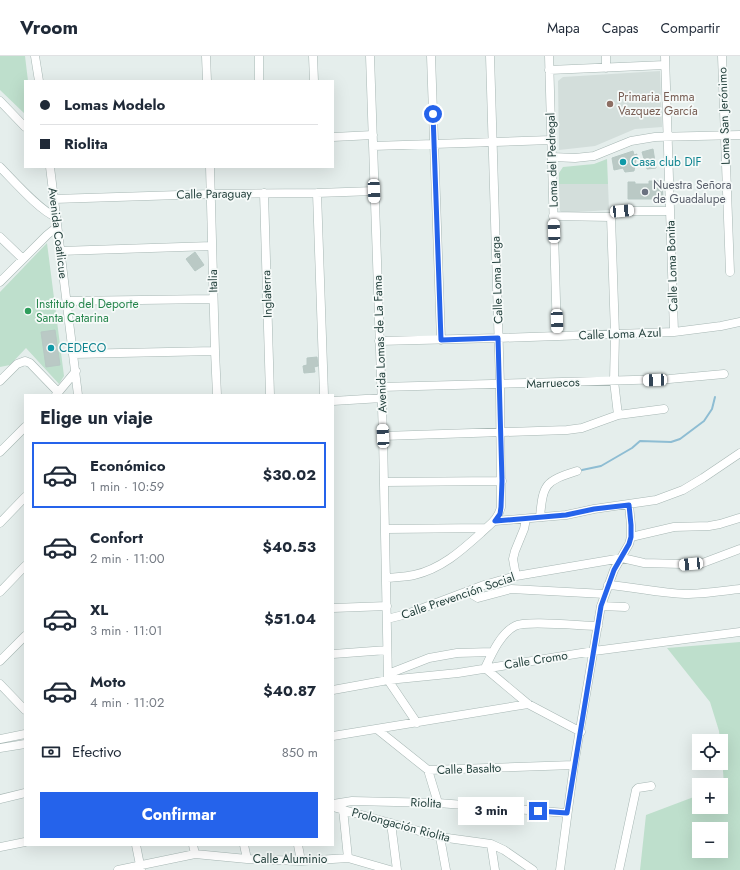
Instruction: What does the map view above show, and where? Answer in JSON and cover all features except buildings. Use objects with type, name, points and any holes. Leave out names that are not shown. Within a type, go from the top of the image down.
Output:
[{"type":"street","points":[[35,56],[38,80]]},
{"type":"street","points":[[206,56],[207,80]]},
{"type":"street","points":[[259,56],[259,80]]},
{"type":"street","points":[[313,56],[314,80]]},
{"type":"street","name":"Avenida Lomas de La Fama","points":[[370,56],[386,529],[388,677]]},
{"type":"street","points":[[431,56],[441,340]]},
{"type":"street","name":"Calle Loma Larga","points":[[490,56],[502,481],[500,514],[495,521]]},
{"type":"street","name":"Loma del Pedregal","points":[[549,56],[557,336]]},
{"type":"street","points":[[606,56],[606,68]]},
{"type":"street","name":"Calle Loma Bonita","points":[[664,56],[674,332]]},
{"type":"street","name":"Loma San Jerónimo","points":[[722,56],[730,272]]},
{"type":"street","points":[[549,70],[665,65]]},
{"type":"street","points":[[0,101],[24,126]]},
{"type":"street","points":[[334,137],[373,135]]},
{"type":"street","points":[[552,157],[594,156],[631,141],[668,136],[740,135]]},
{"type":"street","points":[[373,146],[551,140]]},
{"type":"street","points":[[0,167],[40,206],[49,214],[56,217]]},
{"type":"street","name":"Avenida Coatlicue","points":[[50,168],[78,394]]},
{"type":"street","name":"Italia","points":[[210,168],[217,394]]},
{"type":"street","name":"Calle Paraguay","points":[[54,199],[374,191]]},
{"type":"street","name":"Inglaterra","points":[[264,193],[270,394]]},
{"type":"street","points":[[317,193],[324,394]]},
{"type":"street","points":[[553,216],[611,217],[622,211],[670,211]]},
{"type":"street","points":[[611,217],[615,334],[614,381],[618,415]]},
{"type":"street","points":[[0,282],[57,227]]},
{"type":"street","points":[[0,236],[23,259]]},
{"type":"street","points":[[60,251],[212,246]]},
{"type":"street","points":[[67,301],[213,299]]},
{"type":"street","name":"Calle Loma Azul","points":[[379,341],[674,332],[740,322]]},
{"type":"street","points":[[73,354],[215,351]]},
{"type":"street","points":[[0,381],[17,364],[25,361],[30,363],[57,394],[76,372]]},
{"type":"street","name":"Marruecos","points":[[381,387],[500,385],[669,379],[724,374]]},
{"type":"street","points":[[334,401],[382,398]]},
{"type":"street","points":[[383,436],[575,429],[618,415],[664,409]]},
{"type":"street","points":[[0,452],[24,428]]},
{"type":"street","points":[[387,578],[414,575],[442,564],[463,549],[495,521],[566,515],[594,509],[656,500],[683,490],[740,453]]},
{"type":"street","points":[[540,517],[542,497],[546,486],[556,478],[577,471]]},
{"type":"street","points":[[384,482],[502,481]]},
{"type":"street","points":[[0,523],[24,498]]},
{"type":"street","points":[[560,870],[574,765],[601,606],[604,594],[614,570],[622,558],[631,537],[629,505]]},
{"type":"street","points":[[631,537],[674,527],[715,525],[739,518]]},
{"type":"street","points":[[516,576],[513,559],[514,551],[524,528],[526,519]]},
{"type":"street","points":[[386,529],[486,528]]},
{"type":"street","name":"Calle Prevención Social","points":[[388,619],[407,614],[471,590],[516,576],[622,558],[644,563],[700,564],[740,549]]},
{"type":"street","points":[[0,592],[24,567]]},
{"type":"street","points":[[608,585],[686,594],[740,589]]},
{"type":"street","points":[[471,590],[473,595],[478,598],[516,588],[604,594]]},
{"type":"street","points":[[334,608],[387,606]]},
{"type":"street","points":[[601,606],[625,607]]},
{"type":"street","points":[[580,732],[528,704],[485,668],[492,652],[510,629],[521,624],[598,626]]},
{"type":"street","name":"Calle Cromo","points":[[334,690],[388,677],[458,673],[594,651],[740,632]]},
{"type":"street","points":[[0,661],[24,637]]},
{"type":"street","points":[[334,654],[387,650]]},
{"type":"street","points":[[417,723],[388,677],[429,658],[457,653],[492,652]]},
{"type":"street","points":[[0,684],[24,707]]},
{"type":"street","points":[[334,736],[378,730],[528,704]]},
{"type":"street","name":"Calle Basalto","points":[[378,730],[428,770],[574,765]]},
{"type":"street","points":[[0,739],[24,734]]},
{"type":"street","points":[[0,748],[24,744]]},
{"type":"street","points":[[428,770],[438,804]]},
{"type":"street","points":[[619,870],[636,790],[638,788],[651,786]]},
{"type":"street","points":[[0,799],[24,793]]},
{"type":"street","name":"Riolita","points":[[334,806],[352,801],[438,804],[567,813]]},
{"type":"street","name":"Prolongación Riolita","points":[[334,806],[440,837],[491,844],[500,847],[533,870]]},
{"type":"street","points":[[343,809],[348,858]]},
{"type":"street","points":[[391,823],[397,870]]},
{"type":"street","points":[[440,837],[446,870]]},
{"type":"street","points":[[0,847],[24,842]]},
{"type":"street","points":[[491,844],[495,870]]},
{"type":"street","points":[[136,846],[141,867]]},
{"type":"street","points":[[193,846],[195,854]]},
{"type":"street","points":[[244,846],[247,859]]},
{"type":"street","points":[[298,846],[301,861]]},
{"type":"street","name":"Calle Aluminio","points":[[118,870],[141,867],[195,854],[247,859],[301,861],[348,858],[390,870]]},
{"type":"shaded area","name":"Primaria Emma Vazquez García","points":[[660,71],[662,127],[635,129],[595,146],[559,150],[558,81],[563,77]]},
{"type":"shaded area","points":[[559,184],[608,184],[609,210],[563,213],[560,211]]},
{"type":"green space","points":[[0,56],[25,56],[28,80],[24,80],[24,113],[0,90]]},
{"type":"green space","points":[[607,159],[608,184],[559,184],[559,173],[563,167],[594,164]]},
{"type":"green space","name":"Instituto del Deporte Santa Catarina","points":[[47,243],[64,376],[59,384],[26,348],[10,365],[0,367],[0,292]]},
{"type":"green space","points":[[740,642],[740,870],[640,870],[646,815],[692,798],[692,814],[728,814],[728,778],[724,778],[723,770],[728,770],[728,734],[719,734],[710,702],[667,648]]},
{"type":"waterway","points":[[582,470],[601,466],[632,448],[640,441],[671,442],[680,439],[704,421],[712,409],[715,397]]},
{"type":"place","name":"Primaria Emma Vazquez García","points":[[610,104]]},
{"type":"place","name":"Casa club DIF","points":[[623,162]]},
{"type":"place","name":"Nuestra Señora de Guadalupe","points":[[645,192]]},
{"type":"place","name":"Instituto del Deporte Santa Catarina","points":[[28,311]]},
{"type":"place","name":"CEDECO","points":[[51,348]]},
{"type":"route","points":[[433,114],[441,340],[498,338],[502,481],[500,514],[495,521],[566,515],[594,509],[629,505],[631,537],[622,558],[614,570],[604,594],[601,606],[567,813],[538,811]]}]
